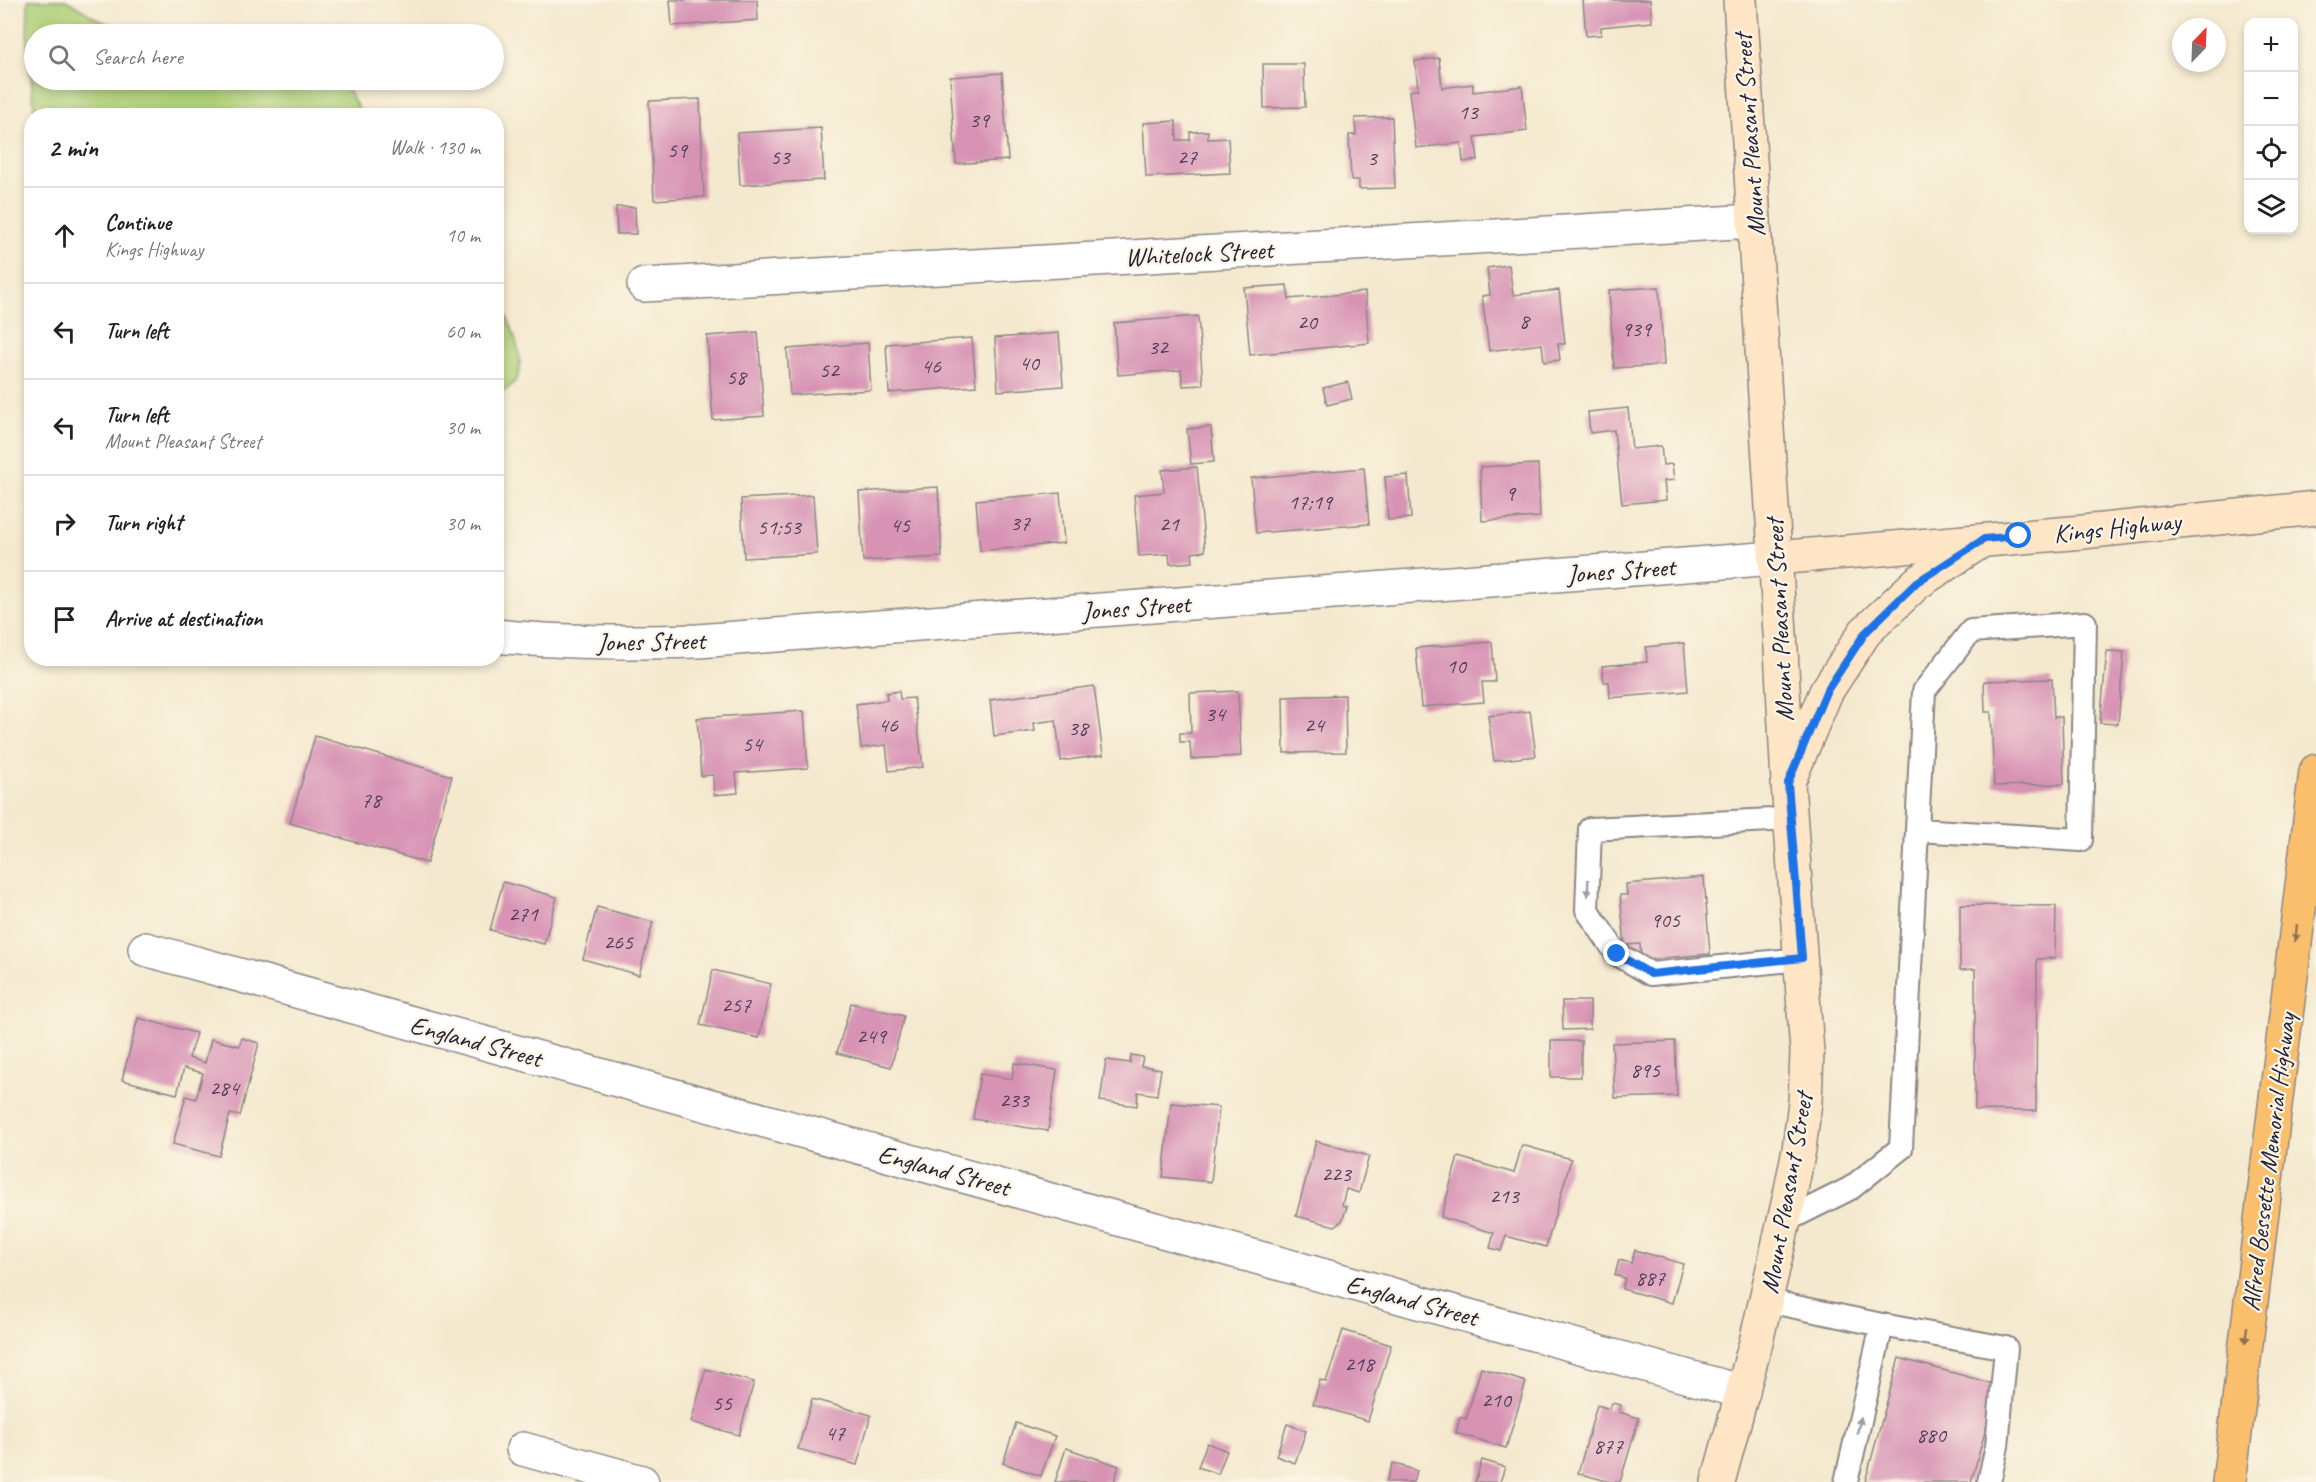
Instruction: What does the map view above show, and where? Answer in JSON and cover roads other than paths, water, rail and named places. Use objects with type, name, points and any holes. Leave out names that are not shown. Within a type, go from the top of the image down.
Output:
[{"type":"highway","name":"Alfred Bessette Memorial Highway","points":[[2229,1482],[2316,771]]},
{"type":"main road","name":"Mount Pleasant Street","points":[[1718,1482],[1767,1301],[1785,1221],[1799,1149],[1805,1102],[1807,1052],[1788,783],[1740,0]]},
{"type":"main road","name":"Kings Highway","points":[[1775,558],[2083,532],[2316,508]]},
{"type":"main road","points":[[1788,783],[1826,692],[1865,633],[1917,582],[1984,539]]},
{"type":"street","name":"Whitelock Street","points":[[644,285],[1754,221]]},
{"type":"street","name":"Jones Street","points":[[504,637],[622,644],[698,641],[1775,558]]},
{"type":"street","name":"England Street","points":[[145,949],[1743,1392]]},
{"type":"street","points":[[523,1449],[642,1482]]},
{"type":"lane","points":[[1785,1221],[1851,1188],[1901,1148],[1917,830],[1924,691],[1971,631],[2085,623],[2080,840],[1917,830]]},
{"type":"lane","points":[[1792,819],[1590,829],[1587,910],[1617,954],[1651,974],[1802,958]]},
{"type":"lane","points":[[1767,1301],[2006,1348],[1997,1446],[1989,1482]]},
{"type":"lane","points":[[1846,1482],[1882,1325]]}]
